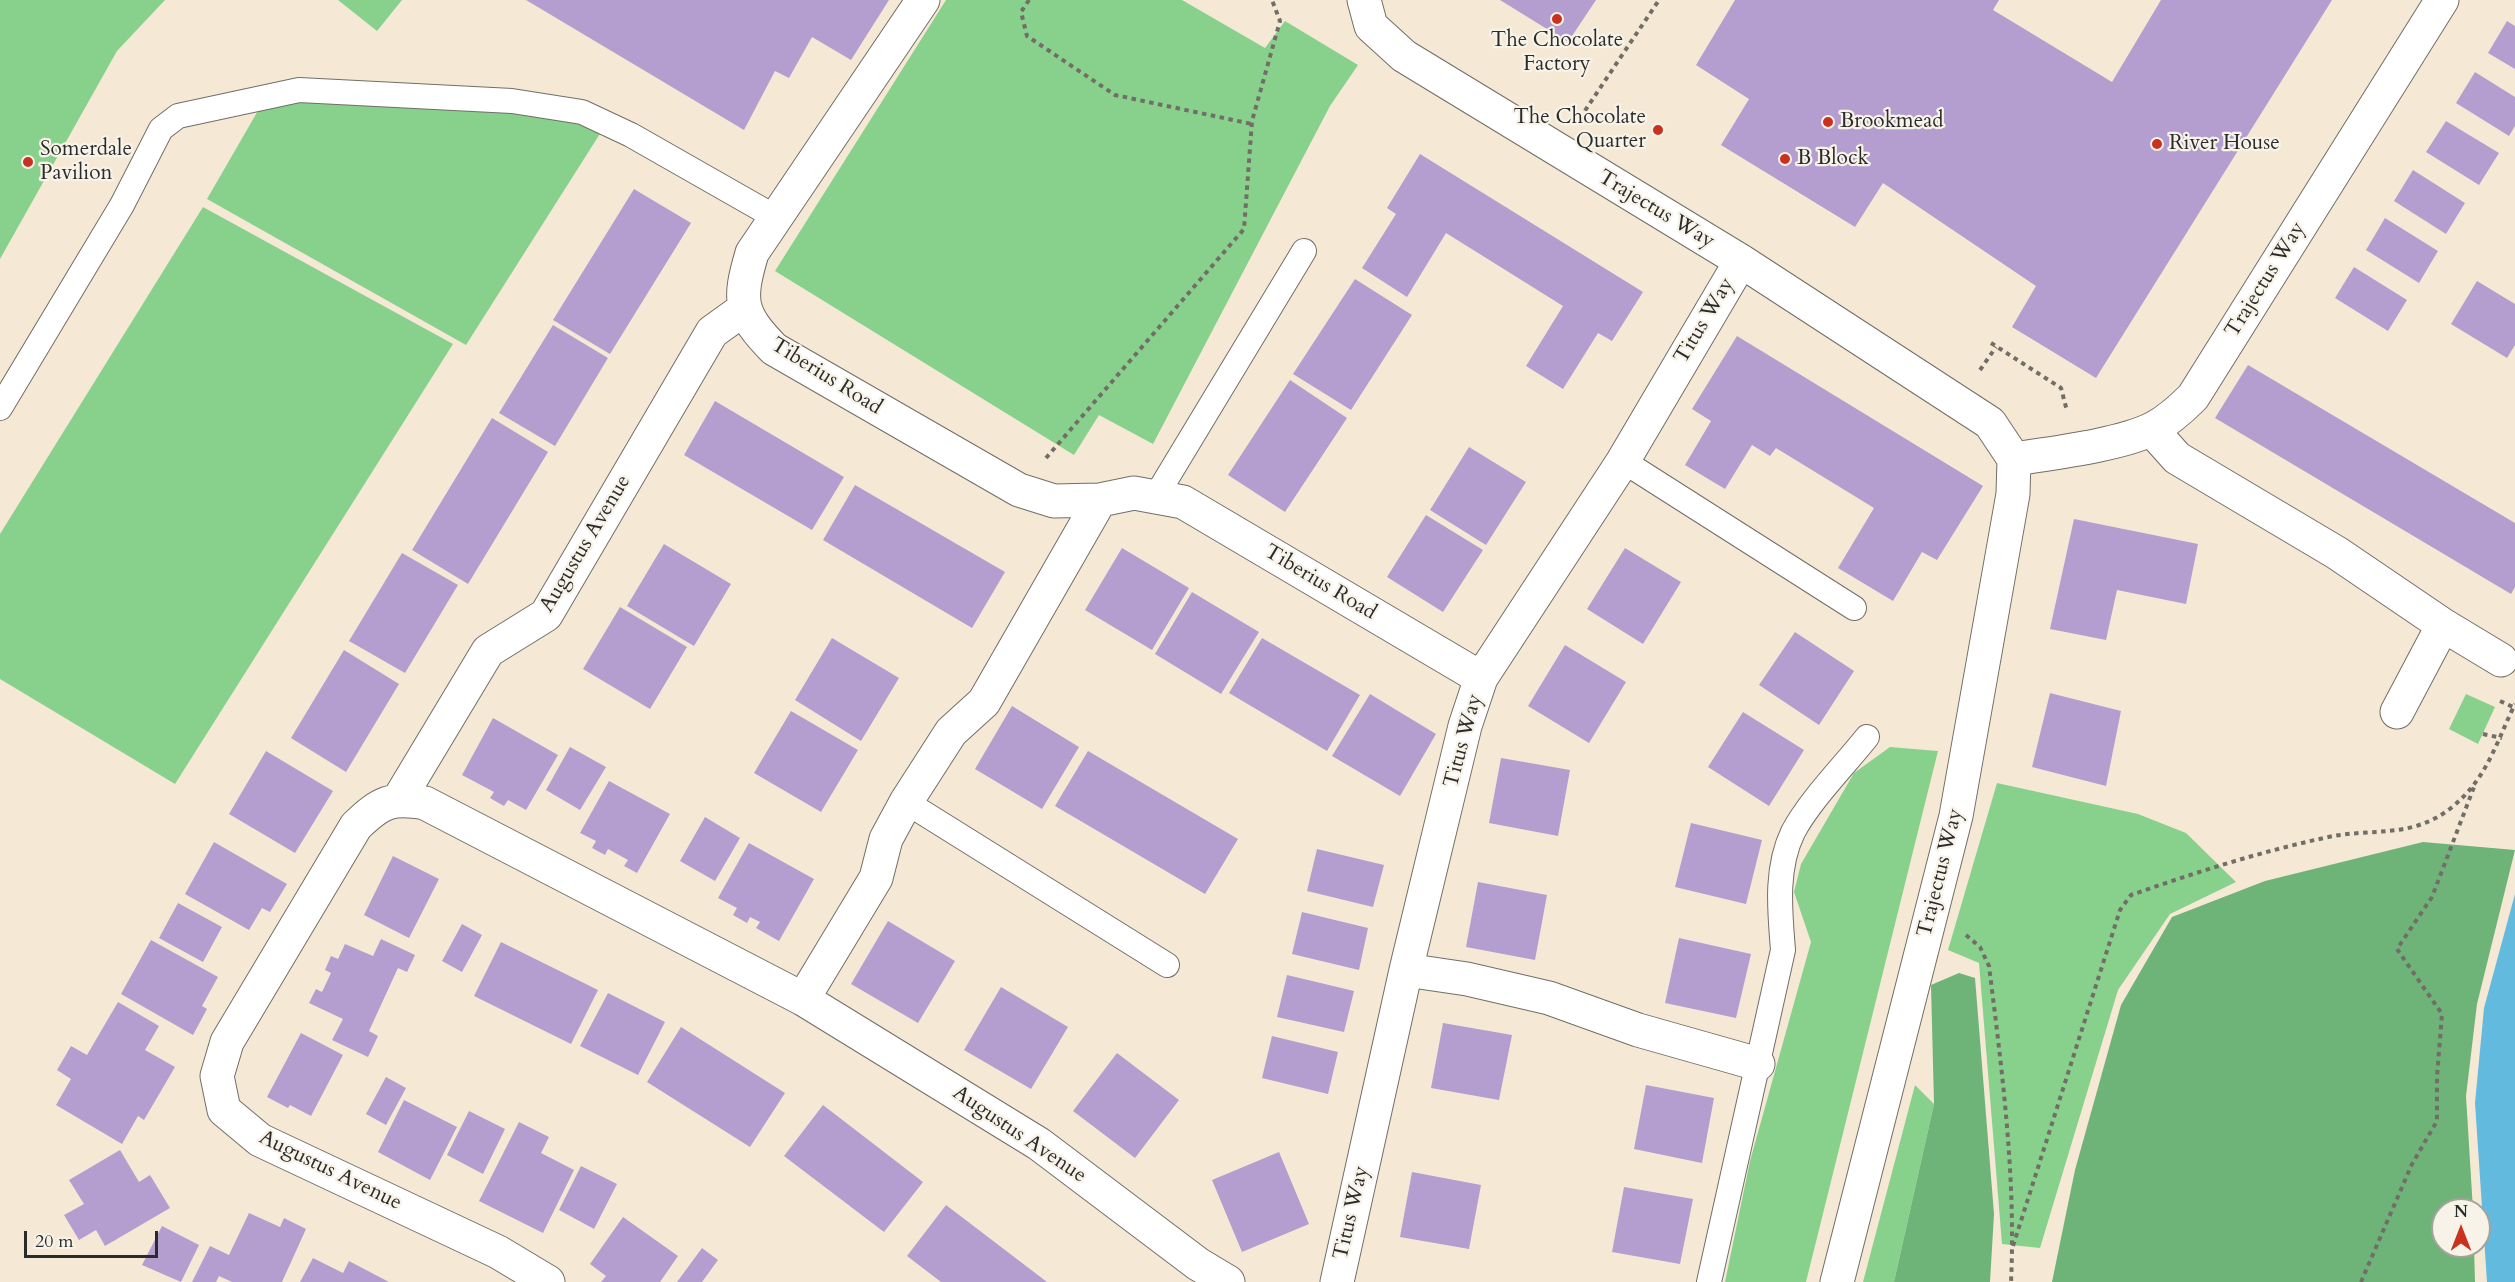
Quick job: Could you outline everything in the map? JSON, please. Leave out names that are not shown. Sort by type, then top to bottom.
[{"type":"street","points":[[744,309],[744,279],[752,253],[923,0]]},
{"type":"street","name":"Trajectus Way","points":[[1364,0],[1371,26],[1404,56],[1741,261],[1990,423],[2014,459],[2013,494],[1956,814],[1837,1282]]},
{"type":"street","name":"Trajectus Way","points":[[2014,459],[2080,448],[2151,429],[2172,417],[2193,397],[2442,0]]},
{"type":"street","name":"Titus Way","points":[[1337,1282],[1406,970],[1465,726],[1481,678],[1623,461],[1741,261]]},
{"type":"street","name":"Tiberius Road","points":[[744,309],[751,325],[774,349],[1018,490],[1054,501],[1100,500],[1134,493],[1183,502],[1481,678]]},
{"type":"street","name":"Augustus Avenue","points":[[399,799],[488,651],[546,615],[712,332],[744,309]]},
{"type":"street","points":[[2151,429],[2177,458],[2337,553],[2443,625],[2501,660]]},
{"type":"street","points":[[802,999],[876,878],[886,839],[906,802],[951,732],[984,702],[1100,500]]},
{"type":"street","points":[[2397,712],[2443,625]]},
{"type":"street","name":"Augustus Avenue","points":[[548,1282],[498,1252],[260,1140],[224,1110],[217,1076],[227,1042],[356,826],[375,808],[399,799],[425,803],[802,999],[1039,1144],[1198,1264],[1228,1282]]},
{"type":"street","points":[[1406,970],[1467,979],[1549,998],[1638,1030],[1758,1064]]},
{"type":"lane","points":[[0,408],[122,205],[161,129],[178,116],[216,110],[299,90],[512,101],[582,112],[631,135],[775,217]]},
{"type":"lane","points":[[1156,496],[1304,251]]},
{"type":"lane","points":[[1623,461],[1854,608]]},
{"type":"lane","points":[[1709,1282],[1784,950],[1779,898],[1785,857],[1793,832],[1866,737]]},
{"type":"lane","points":[[906,802],[1167,965]]},
{"type":"path","points":[[1029,0],[1021,12],[1027,36],[1115,94],[1252,124]]},
{"type":"path","points":[[1018,490],[1244,229],[1252,124],[1280,21],[1272,0]]},
{"type":"path","points":[[1557,150],[1659,0]]},
{"type":"path","points":[[1991,343],[2061,388],[2069,423],[2080,448]]},
{"type":"path","points":[[2361,1282],[2412,1164],[2437,1121],[2437,1076],[2442,1014],[2397,949],[2432,897],[2475,784],[2502,738],[2515,704]]},
{"type":"path","points":[[2483,734],[2502,738]]},
{"type":"path","points":[[2013,1246],[2120,910],[2132,895],[2186,876],[2328,837],[2393,832],[2426,824],[2451,808],[2475,784]]},
{"type":"path","points":[[1958,932],[1965,934],[1980,947],[1989,966],[2009,1158],[2013,1246],[2011,1282]]},
{"type":"green space","name":"Somerdale Pavilion","points":[[0,0],[165,0],[117,51],[0,259]]},
{"type":"green space","points":[[338,0],[402,0],[377,31]]},
{"type":"green space","points":[[946,0],[1182,0],[1265,48],[1285,21],[1358,65],[1330,106],[1153,444],[1099,415],[1074,455],[775,271]]},
{"type":"green space","points":[[274,83],[406,91],[529,110],[603,129],[466,345],[207,199]]},
{"type":"green space","points":[[203,207],[453,344],[175,784],[0,679],[0,534]]},
{"type":"green space","points":[[2466,694],[2495,707],[2478,744],[2449,729]]},
{"type":"green space","points":[[1890,747],[1938,751],[1806,1282],[1725,1282],[1750,1161],[1811,942],[1794,892],[1801,864],[1854,773]]},
{"type":"green space","points":[[1997,783],[2138,814],[2186,833],[2236,882],[2170,914],[2118,990],[2040,1248],[2002,1244],[1979,963],[1948,950]]},
{"type":"green space","points":[[2423,842],[2515,850],[2477,1004],[2466,1096],[2472,1198],[2431,1198],[2431,1258],[2474,1258],[2475,1282],[2052,1282],[2075,1170],[2121,1005],[2172,917],[2265,881]]},
{"type":"green space","points":[[1959,973],[1975,978],[1994,1214],[1990,1282],[1894,1282],[1934,1104],[1931,985]]},
{"type":"green space","points":[[1915,1085],[1934,1104],[1894,1282],[1863,1282]]},
{"type":"water","points":[[2515,894],[2515,1282],[2487,1282],[2485,1258],[2491,1258],[2491,1198],[2481,1198],[2475,1103],[2484,1008]]},
{"type":"building","points":[[526,0],[889,0],[851,60],[812,37],[789,78],[775,71],[744,130]]},
{"type":"building","name":"The Chocolate Factory","points":[[1500,0],[1596,0],[1568,42]]},
{"type":"building","points":[[1735,0],[1999,0],[1993,10],[2112,82],[2161,0],[2332,0],[2096,378],[2012,327],[2036,286],[1883,183],[1855,227],[1721,145],[1749,99],[1696,65]]},
{"type":"building","points":[[2507,21],[2515,26],[2515,69],[2488,53]]},
{"type":"building","points":[[2475,72],[2515,97],[2515,126],[2509,136],[2456,103]]},
{"type":"building","points":[[2446,121],[2499,153],[2479,185],[2426,152]]},
{"type":"building","points":[[1420,154],[1643,292],[1612,341],[1598,333],[1563,389],[1526,366],[1563,306],[1446,233],[1407,297],[1362,268],[1396,214],[1387,208]]},
{"type":"building","points":[[2413,170],[2465,203],[2446,234],[2394,201]]},
{"type":"building","points":[[634,189],[691,223],[610,354],[553,320]]},
{"type":"building","points":[[2385,218],[2438,251],[2419,283],[2366,250]]},
{"type":"building","points":[[2354,267],[2407,300],[2388,331],[2335,298]]},
{"type":"building","points":[[1355,279],[1412,315],[1351,410],[1293,374]]},
{"type":"building","points":[[2477,281],[2515,304],[2515,345],[2507,358],[2451,324]]},
{"type":"building","points":[[553,325],[608,358],[555,446],[499,413]]},
{"type":"building","points":[[1737,336],[1983,486],[1937,560],[1922,552],[1893,601],[1838,568],[1874,508],[1776,448],[1770,456],[1752,445],[1725,489],[1685,465],[1711,421],[1692,409]]},
{"type":"building","points":[[2248,365],[2515,523],[2515,587],[2511,594],[2215,418]]},
{"type":"building","points":[[1290,380],[1347,418],[1285,512],[1228,475]]},
{"type":"building","points":[[715,401],[844,477],[812,530],[684,455]]},
{"type":"building","points":[[492,418],[548,452],[468,584],[412,550]]},
{"type":"building","points":[[1469,447],[1526,482],[1486,545],[1430,510]]},
{"type":"building","points":[[855,485],[1005,572],[972,628],[823,540]]},
{"type":"building","points":[[1426,515],[1483,550],[1443,612],[1387,577]]},
{"type":"building","points":[[2074,519],[2198,544],[2186,604],[2117,590],[2106,640],[2050,629]]},
{"type":"building","points":[[664,544],[731,584],[694,646],[627,606]]},
{"type":"building","points":[[1122,548],[1189,588],[1152,650],[1085,610]]},
{"type":"building","points":[[1625,548],[1681,582],[1643,644],[1587,609]]},
{"type":"building","points":[[402,553],[458,585],[405,673],[349,641]]},
{"type":"building","points":[[1192,592],[1259,632],[1221,694],[1155,654]]},
{"type":"building","points":[[620,607],[687,647],[650,709],[583,669]]},
{"type":"building","points":[[1795,632],[1854,671],[1819,725],[1759,685]]},
{"type":"building","points":[[832,638],[899,678],[861,741],[795,700]]},
{"type":"building","points":[[1262,638],[1360,695],[1327,751],[1229,693]]},
{"type":"building","points":[[1565,645],[1626,682],[1589,743],[1528,706]]},
{"type":"building","points":[[344,650],[399,684],[346,772],[291,738]]},
{"type":"building","points":[[2050,693],[2121,711],[2106,786],[2032,767]]},
{"type":"building","points":[[1370,694],[1436,734],[1400,796],[1332,756]]},
{"type":"building","points":[[1012,706],[1079,747],[1042,809],[975,769]]},
{"type":"building","points":[[791,711],[858,750],[821,812],[754,773]]},
{"type":"building","points":[[1743,712],[1804,750],[1769,806],[1708,767]]},
{"type":"building","points":[[493,718],[558,755],[526,810],[508,800],[504,806],[490,798],[494,792],[462,775]]},
{"type":"building","points":[[570,747],[606,767],[580,810],[546,790]]},
{"type":"building","points":[[266,751],[333,791],[295,853],[229,814]]},
{"type":"building","points":[[1088,751],[1238,839],[1205,894],[1055,806]]},
{"type":"building","points":[[1501,758],[1570,770],[1558,836],[1489,823]]},
{"type":"building","points":[[609,781],[670,814],[637,873],[624,866],[628,860],[608,849],[605,855],[592,848],[596,841],[580,833]]},
{"type":"building","points":[[705,817],[740,838],[715,881],[680,861]]},
{"type":"building","points":[[1691,823],[1762,840],[1746,904],[1675,887]]},
{"type":"building","points":[[214,842],[287,884],[270,912],[262,908],[249,930],[185,894]]},
{"type":"building","points":[[749,843],[814,879],[779,941],[756,928],[760,922],[750,917],[747,923],[733,915],[737,908],[718,898]]},
{"type":"building","points":[[1317,849],[1384,865],[1373,907],[1307,891]]},
{"type":"building","points":[[393,856],[439,879],[409,938],[364,915]]},
{"type":"building","points":[[1478,882],[1547,895],[1535,960],[1466,947]]},
{"type":"building","points":[[178,903],[222,927],[203,962],[159,938]]},
{"type":"building","points":[[1302,912],[1368,928],[1359,970],[1292,954]]},
{"type":"building","points":[[888,921],[955,961],[918,1023],[851,984]]},
{"type":"building","points":[[462,924],[482,935],[462,972],[442,961]]},
{"type":"building","points":[[1679,938],[1751,954],[1736,1018],[1665,1003]]},
{"type":"building","points":[[381,939],[415,955],[407,972],[398,968],[369,1031],[378,1036],[368,1057],[332,1040],[343,1019],[309,1003],[316,989],[322,992],[331,973],[325,970],[331,956],[338,959],[345,944],[373,956]]},
{"type":"building","points":[[151,940],[218,977],[202,1006],[207,1009],[193,1035],[121,994]]},
{"type":"building","points":[[501,942],[598,990],[571,1044],[474,996]]},
{"type":"building","points":[[1287,975],[1354,991],[1344,1032],[1277,1017]]},
{"type":"building","points":[[1001,987],[1068,1027],[1031,1089],[964,1050]]},
{"type":"building","points":[[608,993],[665,1022],[638,1075],[580,1046]]},
{"type":"building","points":[[118,1002],[159,1026],[145,1050],[175,1067],[144,1120],[138,1116],[122,1144],[56,1105],[71,1079],[57,1070],[71,1046],[87,1055]]},
{"type":"building","points":[[1443,1023],[1512,1035],[1499,1100],[1431,1088]]},
{"type":"building","points":[[681,1027],[785,1093],[750,1147],[647,1082]]},
{"type":"building","points":[[301,1033],[343,1055],[311,1116],[267,1097]]},
{"type":"building","points":[[1272,1036],[1338,1052],[1328,1094],[1262,1078]]},
{"type":"building","points":[[1117,1053],[1179,1100],[1135,1158],[1073,1111]]},
{"type":"building","points":[[386,1077],[406,1088],[386,1125],[366,1114]]},
{"type":"building","points":[[1646,1085],[1714,1098],[1702,1163],[1634,1149]]},
{"type":"building","points":[[404,1100],[457,1127],[430,1180],[378,1152]]},
{"type":"building","points":[[823,1105],[923,1182],[884,1232],[784,1156]]},
{"type":"building","points":[[469,1111],[505,1129],[483,1174],[447,1155]]},
{"type":"building","points":[[519,1122],[549,1137],[541,1153],[574,1170],[543,1233],[479,1201]]},
{"type":"building","points":[[120,1150],[139,1182],[150,1175],[170,1208],[105,1246],[96,1230],[79,1240],[64,1215],[84,1204],[69,1180]]},
{"type":"building","points":[[1279,1152],[1309,1224],[1242,1252],[1212,1180]]},
{"type":"building","points":[[581,1166],[617,1184],[594,1229],[559,1210]]},
{"type":"building","points":[[1412,1172],[1481,1185],[1469,1249],[1400,1237]]},
{"type":"building","points":[[1624,1187],[1693,1199],[1680,1264],[1612,1252]]},
{"type":"building","points":[[946,1205],[1047,1282],[941,1282],[907,1256]]},
{"type":"building","points":[[249,1213],[280,1227],[284,1218],[306,1229],[282,1282],[232,1282],[219,1276],[216,1282],[192,1282],[210,1246],[229,1255]]},
{"type":"building","points":[[623,1217],[678,1256],[660,1282],[601,1282],[606,1276],[590,1264]]},
{"type":"building","points":[[162,1226],[199,1245],[181,1282],[142,1265]]},
{"type":"building","points":[[702,1248],[718,1260],[702,1282],[677,1282]]},
{"type":"building","points":[[313,1258],[343,1273],[349,1261],[389,1282],[300,1282]]},
{"type":"place","name":"The Chocolate Factory","points":[[1557,19]]},
{"type":"place","name":"Brookmead","points":[[1828,122]]},
{"type":"place","name":"The Chocolate Quarter","points":[[1658,130]]},
{"type":"place","name":"River House","points":[[2157,144]]},
{"type":"place","name":"B Block","points":[[1785,159]]},
{"type":"place","name":"Somerdale Pavilion","points":[[28,162]]}]
